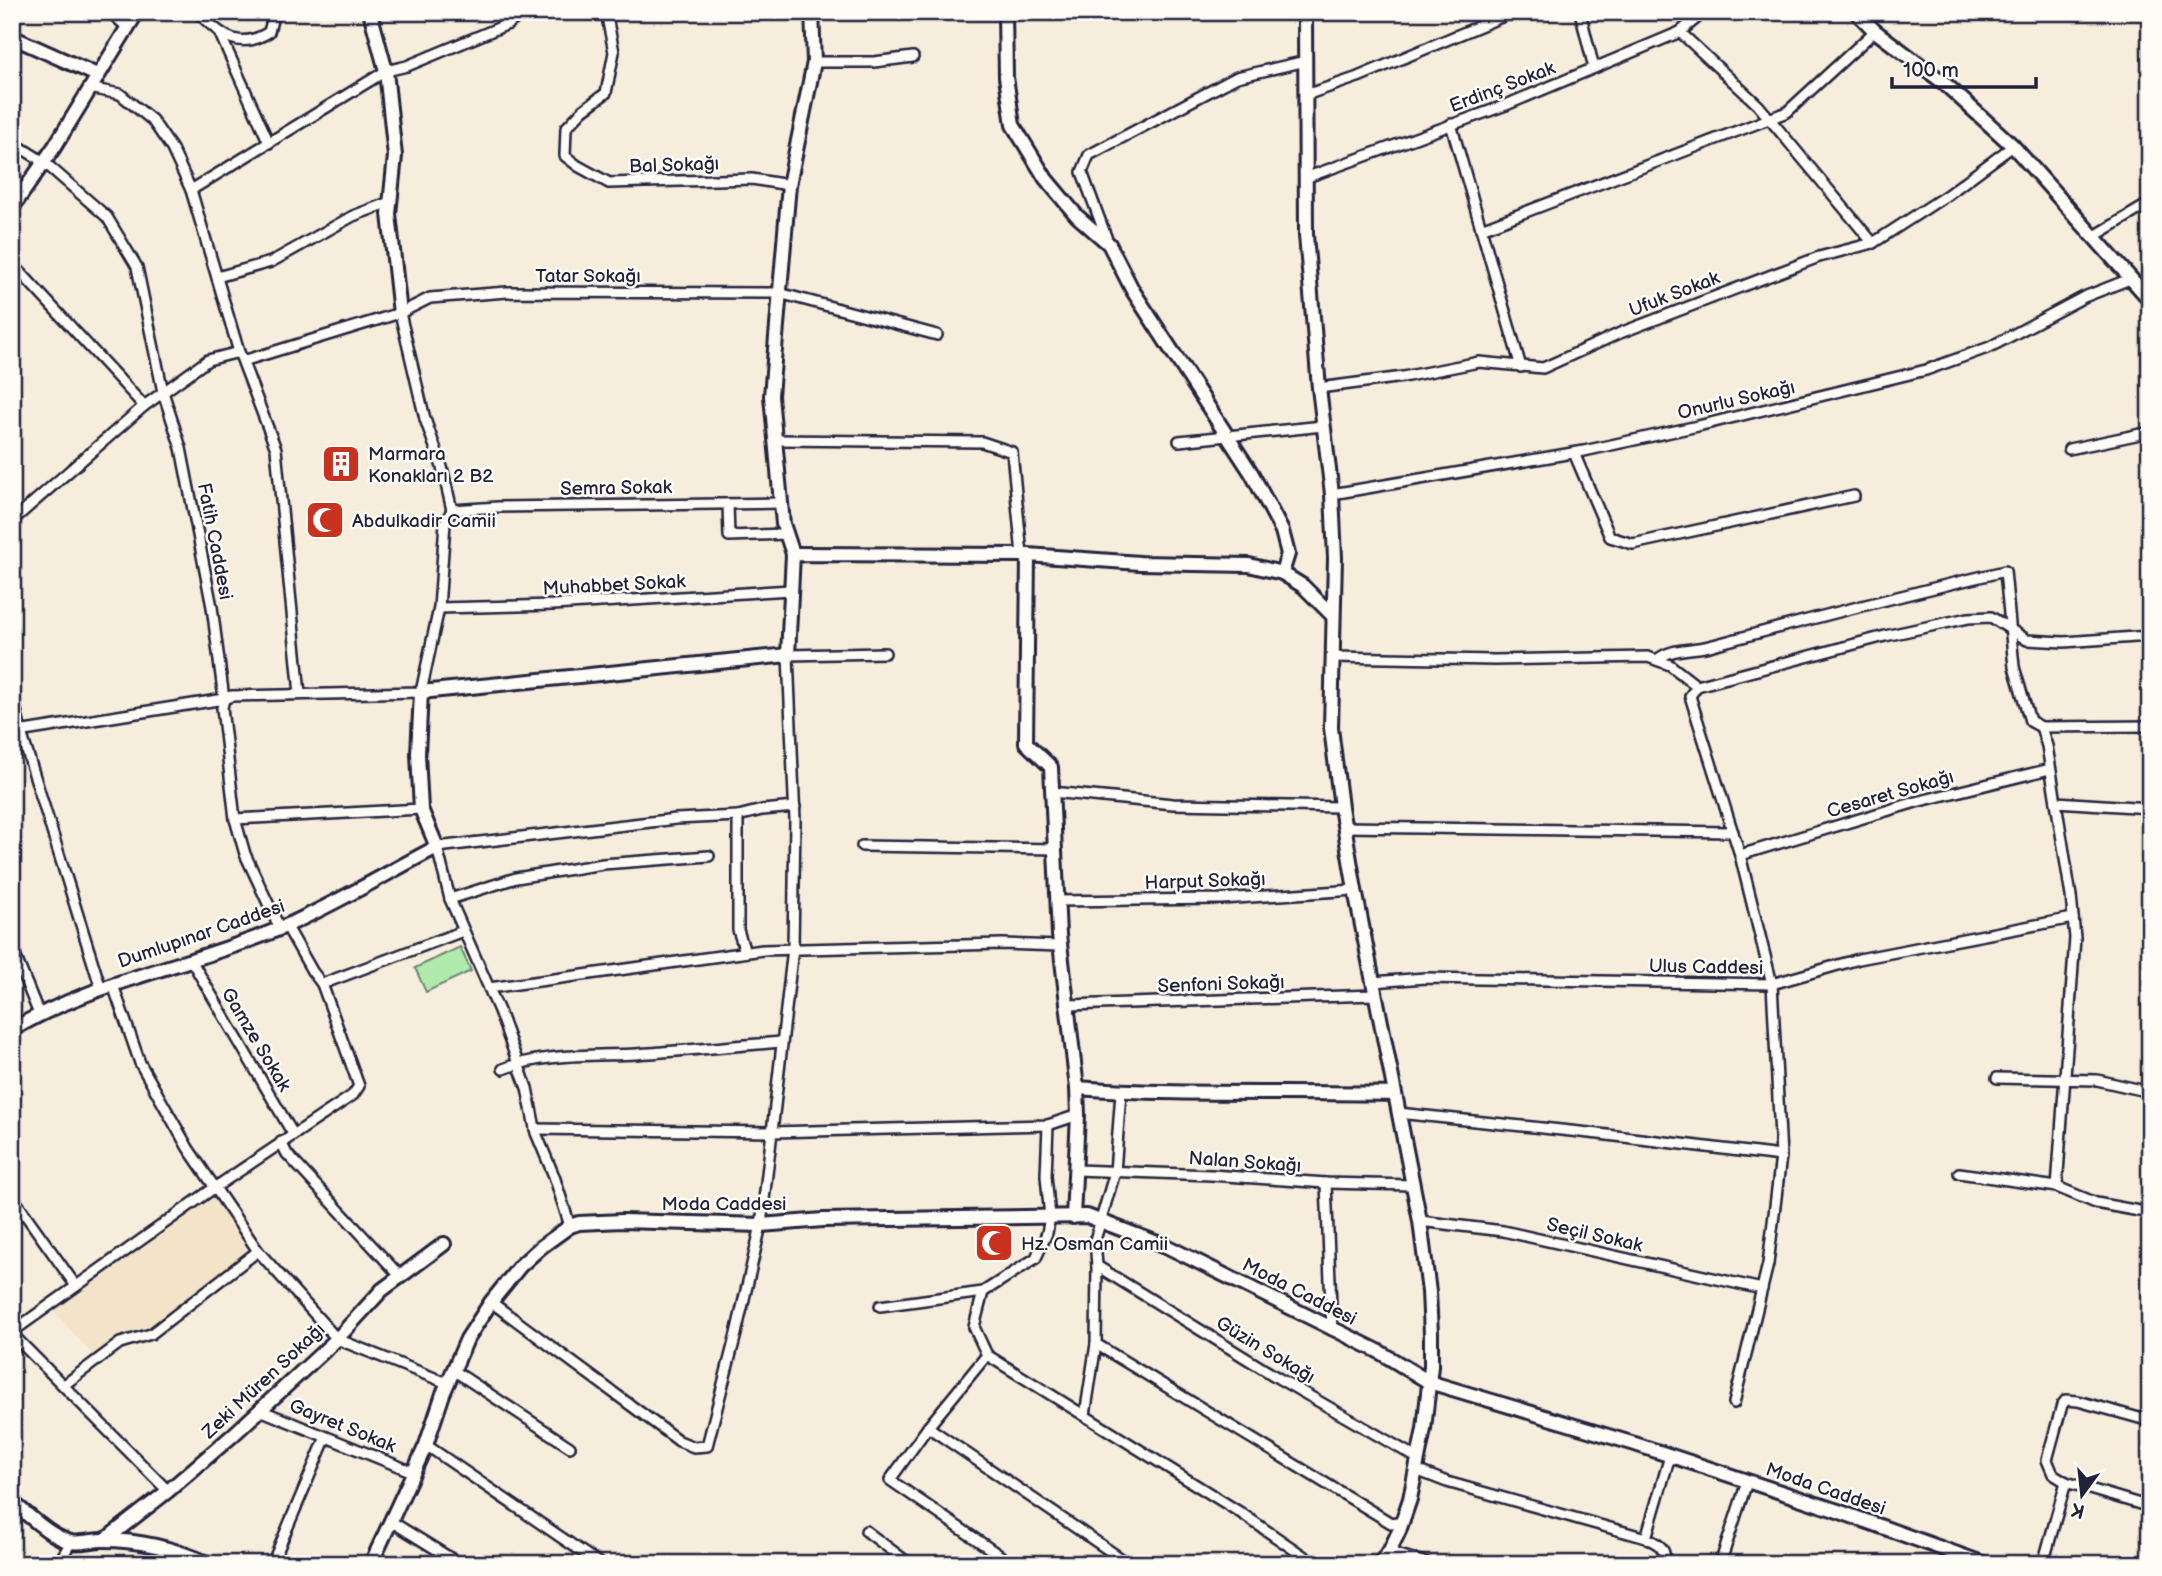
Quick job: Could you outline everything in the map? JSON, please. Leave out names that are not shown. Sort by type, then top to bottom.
[{"type":"street","points":[[110,12],[127,27]]},
{"type":"street","points":[[12,208],[138,12]]},
{"type":"street","points":[[197,12],[220,34],[233,40],[257,40],[269,32],[274,12]]},
{"type":"street","points":[[370,12],[386,71],[395,156],[390,202],[393,263],[400,313],[425,419],[442,467],[452,510],[445,523],[439,608],[421,692],[418,754],[422,809],[437,848],[450,900],[489,988],[527,1088],[535,1129],[570,1226],[520,1266],[491,1302],[467,1339],[447,1383],[426,1445],[372,1564]]},
{"type":"street","points":[[497,12],[508,24]]},
{"type":"street","points":[[191,190],[386,71],[407,66],[508,24],[525,12]]},
{"type":"street","name":"Bal Sokağı","points":[[606,12],[614,52],[606,93],[583,110],[566,128],[565,156],[609,183],[752,179],[789,185]]},
{"type":"street","points":[[491,1302],[679,1441],[694,1447],[706,1446],[761,1225],[793,948],[794,807],[788,655],[793,554],[786,534],[781,503],[771,396],[789,185],[814,62],[812,12]]},
{"type":"street","points":[[1004,12],[1006,77],[1013,125],[1046,179],[1077,216],[1109,244]]},
{"type":"street","points":[[1305,12],[1306,235],[1319,388],[1332,494],[1335,558],[1331,728],[1340,807],[1420,1221],[1429,1292],[1429,1382],[1418,1464],[1404,1521],[1389,1558],[1379,1564]]},
{"type":"street","points":[[1306,95],[1358,77],[1513,12]]},
{"type":"street","points":[[1580,12],[1594,68]]},
{"type":"street","name":"Erdinç Sokak","points":[[1306,178],[1506,104],[1681,32],[1704,12]]},
{"type":"street","points":[[1856,12],[1875,31],[1944,82],[2013,146],[2150,300]]},
{"type":"street","points":[[1481,229],[1787,112],[1875,31]]},
{"type":"street","points":[[1681,32],[1769,118],[1873,243]]},
{"type":"street","points":[[220,34],[269,143]]},
{"type":"street","points":[[12,37],[97,75]]},
{"type":"street","points":[[814,62],[874,62],[914,57]]},
{"type":"street","points":[[1282,573],[1288,554],[1282,531],[1252,474],[1133,291],[1109,244],[1082,172],[1089,155],[1237,77],[1306,61]]},
{"type":"street","points":[[89,88],[120,94],[152,120],[173,149],[191,190],[241,356],[276,449],[300,694]]},
{"type":"street","points":[[1451,124],[1521,367]]},
{"type":"street","name":"Fatih Caddesi","points":[[12,142],[44,162],[107,217],[137,267],[163,393],[181,448],[212,607],[235,819],[245,854],[283,927],[323,984],[359,1086],[353,1095],[293,1134]]},
{"type":"street","name":"Ufuk Sokak","points":[[1319,388],[1403,377],[1479,362],[1542,368],[1620,333],[1819,257],[1873,243],[1947,195],[2013,146]]},
{"type":"street","points":[[217,277],[271,262],[353,216],[390,202]]},
{"type":"street","points":[[2093,237],[2150,203]]},
{"type":"street","points":[[12,263],[144,406]]},
{"type":"street","name":"Onurlu Sokağı","points":[[1332,494],[1574,453],[1927,370],[1990,347],[2084,297],[2130,279]]},
{"type":"street","name":"Tatar Sokağı","points":[[12,521],[144,406],[208,360],[241,356],[400,313],[430,298],[507,292],[779,293],[937,335]]},
{"type":"street","points":[[1180,441],[1323,426]]},
{"type":"street","points":[[2069,449],[2150,432]]},
{"type":"street","points":[[774,440],[982,442],[1012,452],[1025,555],[1026,743],[1051,768],[1056,901],[1077,1088],[1079,1115],[1073,1217]]},
{"type":"street","points":[[1574,453],[1610,537],[1633,544],[1854,496]]},
{"type":"street","name":"Semra Sokak","points":[[452,510],[510,506],[781,503]]},
{"type":"street","points":[[728,504],[729,536],[786,534]]},
{"type":"street","points":[[793,554],[1025,555],[1140,563],[1249,565],[1282,573],[1303,586],[1333,617]]},
{"type":"street","points":[[1657,660],[1664,653],[1701,649],[1870,602],[2005,571],[2014,667],[2030,721],[2041,727],[2150,726]]},
{"type":"street","name":"Muhabbet Sokak","points":[[439,608],[553,605],[791,590]]},
{"type":"street","points":[[1734,1403],[1768,1265],[1781,1156],[1772,984],[1740,855],[1690,696],[1697,686],[1885,636],[1968,618],[1991,618],[2027,640],[2064,642],[2150,636]]},
{"type":"street","points":[[17,733],[231,696],[421,692],[788,655],[885,653]]},
{"type":"street","points":[[1332,657],[1494,660],[1648,657],[1670,665],[1697,686]]},
{"type":"street","points":[[12,692],[17,733],[107,987],[139,1063],[188,1148],[258,1251],[337,1339],[447,1383]]},
{"type":"street","points":[[2041,727],[2056,802],[2075,938],[2057,1187]]},
{"type":"street","name":"Cesaret Sokağı","points":[[1740,855],[1916,802],[2050,769]]},
{"type":"street","points":[[1052,792],[1173,804],[1340,807]]},
{"type":"street","points":[[2056,802],[2150,808]]},
{"type":"street","points":[[437,848],[676,819],[738,816],[762,810],[794,807]]},
{"type":"street","points":[[235,819],[422,809]]},
{"type":"street","points":[[738,816],[738,930],[745,952]]},
{"type":"street","points":[[1344,827],[1732,832]]},
{"type":"street","points":[[862,846],[1056,849]]},
{"type":"street","name":"Dumlupınar Caddesi","points":[[12,1030],[39,1014],[107,987],[283,927],[437,848]]},
{"type":"street","points":[[450,900],[516,878],[603,864],[709,856]]},
{"type":"street","name":"Harput Sokağı","points":[[1056,901],[1222,898],[1355,890]]},
{"type":"street","name":"Ulus Caddesi","points":[[1373,982],[1425,978],[1772,984],[1858,959],[2073,918]]},
{"type":"street","points":[[323,984],[463,931]]},
{"type":"street","points":[[489,988],[745,952],[793,948],[1002,944],[1060,946]]},
{"type":"street","points":[[12,948],[39,1014]]},
{"type":"street","name":"Gamze Sokak","points":[[191,960],[293,1134]]},
{"type":"street","name":"Senfoni Sokağı","points":[[1069,1005],[1376,996]]},
{"type":"street","points":[[503,1069],[517,1063],[781,1042]]},
{"type":"street","points":[[1997,1078],[2097,1080],[2150,1092]]},
{"type":"street","points":[[1077,1088],[1121,1092],[1294,1091],[1394,1094]]},
{"type":"street","points":[[1084,1415],[1096,1344],[1095,1240],[1115,1172],[1121,1092]]},
{"type":"street","points":[[1398,1113],[1781,1156]]},
{"type":"street","points":[[535,1129],[772,1132],[1048,1125],[1079,1115]]},
{"type":"street","points":[[880,1306],[983,1292],[1036,1258],[1047,1233],[1049,1217],[1046,1176],[1048,1125]]},
{"type":"street","points":[[168,1491],[12,1333],[293,1134]]},
{"type":"street","points":[[281,1142],[287,1154],[400,1276]]},
{"type":"street","name":"Nalan Sokağı","points":[[1076,1170],[1211,1175],[1326,1184],[1412,1185]]},
{"type":"street","points":[[1959,1173],[2057,1187],[2096,1203],[2150,1213]]},
{"type":"street","points":[[1326,1184],[1332,1330]]},
{"type":"street","points":[[12,1196],[76,1286]]},
{"type":"street","name":"Moda Caddesi","points":[[570,1226],[579,1223],[621,1221],[761,1225],[823,1220],[1087,1216],[1101,1219],[1168,1247],[1378,1351],[1429,1382],[1835,1510],[1985,1564]]},
{"type":"street","name":"Seçil Sokak","points":[[1420,1221],[1503,1231],[1762,1289]]},
{"type":"street","name":"Zeki Müren Sokağı","points":[[105,1540],[168,1491],[260,1410],[337,1339],[382,1290],[444,1244]]},
{"type":"street","points":[[64,1385],[120,1343],[151,1334],[258,1251]]},
{"type":"street","name":"Güzin Sokağı","points":[[1097,1266],[1447,1482],[1646,1538]]},
{"type":"street","points":[[983,1292],[974,1327],[987,1355],[1241,1513],[1315,1564]]},
{"type":"street","points":[[1096,1344],[1391,1523],[1404,1521]]},
{"type":"street","points":[[987,1355],[928,1427],[890,1480],[1012,1564]]},
{"type":"street","points":[[453,1370],[570,1447]]},
{"type":"street","points":[[2150,1421],[2066,1400],[2062,1405],[2047,1460],[2053,1474],[2066,1482],[2150,1507]]},
{"type":"street","name":"Gayret Sokak","points":[[260,1410],[413,1472]]},
{"type":"street","points":[[928,1427],[1129,1564]]},
{"type":"street","points":[[272,1564],[326,1437]]},
{"type":"street","points":[[426,1445],[600,1564]]},
{"type":"street","points":[[1664,1564],[1665,1555],[1661,1546],[1646,1538],[1670,1456]]},
{"type":"street","points":[[1720,1564],[1747,1482]]},
{"type":"street","points":[[2043,1564],[2066,1482]]},
{"type":"street","points":[[12,1502],[47,1529],[71,1542],[105,1540],[148,1545],[180,1551],[209,1564]]},
{"type":"street","points":[[392,1521],[460,1564]]},
{"type":"street","points":[[866,1531],[910,1564]]},
{"type":"street","points":[[58,1564],[71,1542]]},
{"type":"street","points":[[1389,1558],[1430,1564]]},
{"type":"shaded area","points":[[215,1194],[254,1246],[160,1323],[129,1333],[94,1356],[54,1311]]},
{"type":"green space","points":[[460,947],[471,971],[426,992],[415,968]]},
{"type":"place","name":"Marmara Konakları 2 B2","points":[[341,464]]},
{"type":"place","name":"Abdulkadir Camii","points":[[325,520]]},
{"type":"place","name":"Hz. Osman Camii","points":[[994,1243]]}]
